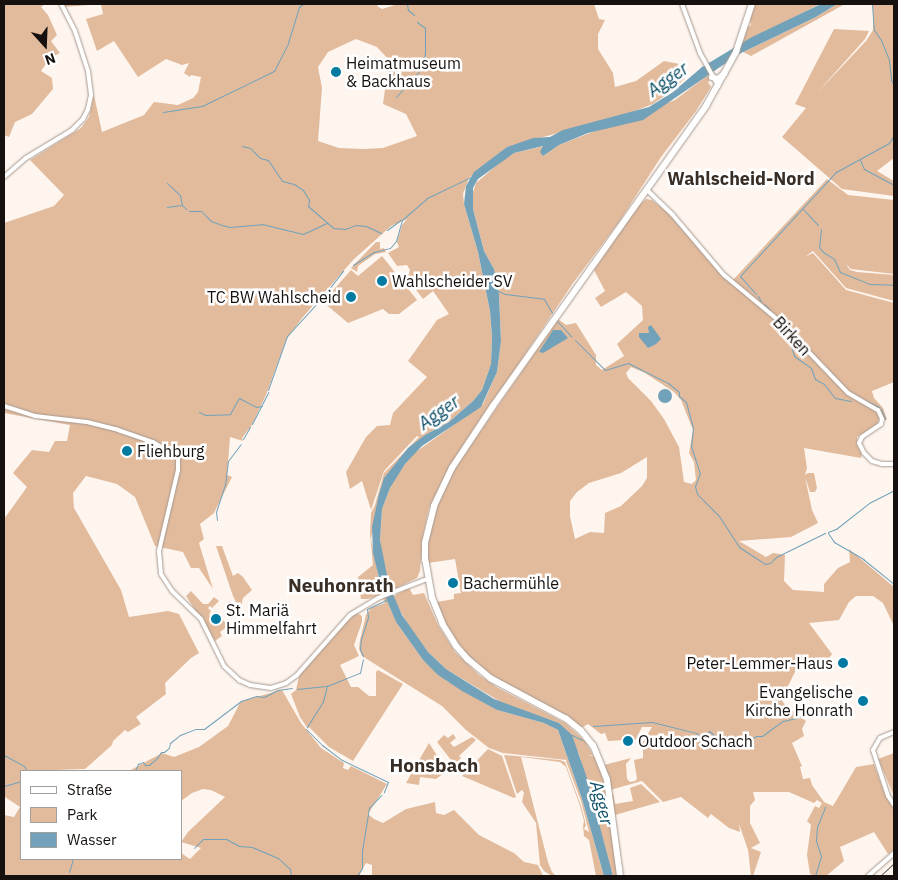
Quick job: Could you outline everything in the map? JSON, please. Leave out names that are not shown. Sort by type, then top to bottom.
[{"type":"main road","points":[[620,876],[607,780],[593,746],[574,725],[499,685],[468,660],[443,625],[427,579],[424,553],[427,529],[434,506],[452,468],[492,406],[647,190],[718,86],[743,34],[752,4]]},
{"type":"main road","points":[[712,76],[718,78],[727,70]]},
{"type":"street","points":[[4,177],[21,161],[72,130],[83,119],[88,109],[91,95],[88,71],[75,31],[61,4]]},
{"type":"street","points":[[682,4],[702,58],[718,86]]},
{"type":"street","name":"Birken","points":[[647,190],[672,214],[724,276],[778,320],[848,394],[878,410],[882,419],[881,424],[864,435],[859,443],[864,453],[872,461],[882,464],[894,464]]},
{"type":"street","points":[[4,406],[35,416],[87,422],[118,430],[153,442],[178,457],[178,470],[159,551],[160,570],[170,588],[200,619],[224,666],[244,683],[258,688],[271,688],[289,681],[341,623],[361,607],[378,598],[427,579]]},
{"type":"street","points":[[894,732],[877,741],[873,752],[888,796],[894,805]]},
{"type":"street","points":[[868,876],[894,853]]},
{"type":"green space","points":[[4,4],[45,4],[41,7],[48,15],[57,35],[51,41],[60,53],[50,58],[41,71],[52,78],[53,89],[32,114],[15,122],[9,137],[4,135]]},
{"type":"green space","points":[[62,4],[101,4],[64,7]]},
{"type":"green space","points":[[101,4],[379,4],[377,6],[382,9],[398,4],[594,4],[599,19],[605,20],[598,34],[598,49],[613,73],[615,87],[636,81],[664,61],[680,64],[685,78],[673,90],[653,104],[627,114],[507,147],[469,178],[463,194],[464,204],[478,252],[490,311],[492,337],[491,364],[482,390],[473,401],[449,422],[425,435],[397,462],[382,484],[371,539],[382,594],[368,599],[361,599],[358,577],[373,565],[370,533],[371,513],[384,473],[419,437],[417,436],[384,471],[371,510],[362,481],[350,489],[346,472],[366,437],[377,426],[390,425],[393,413],[427,377],[408,361],[437,320],[449,314],[433,291],[423,299],[407,278],[410,270],[407,265],[397,266],[388,253],[399,247],[397,242],[402,225],[407,219],[391,226],[353,260],[303,317],[286,340],[266,395],[252,425],[242,438],[243,441],[230,437],[227,475],[232,477],[214,513],[200,524],[204,539],[199,543],[213,589],[199,568],[191,568],[183,552],[155,546],[135,497],[117,484],[86,476],[73,493],[74,508],[121,590],[129,617],[168,611],[179,614],[199,653],[191,658],[165,683],[166,694],[136,717],[141,724],[128,732],[125,730],[113,741],[112,745],[85,769],[20,770],[20,807],[5,797],[4,799],[4,519],[27,487],[13,473],[32,450],[49,452],[55,441],[67,441],[70,425],[4,413],[4,223],[54,206],[64,195],[30,160],[81,128],[89,117],[94,95],[102,132],[144,115],[154,102],[178,105],[193,98],[198,92],[201,77],[191,75],[190,77],[184,73],[189,63],[182,65],[166,59],[138,77],[114,41],[97,51],[86,19],[103,14]],"holes":[[[356,39],[377,47],[389,60],[383,104],[406,114],[417,136],[383,148],[364,149],[339,148],[318,141],[322,88],[318,67],[328,52]]]},
{"type":"green space","points":[[754,4],[820,4],[742,44],[748,27],[751,25],[750,19]]},
{"type":"green space","points":[[837,4],[845,4],[751,56],[743,52],[816,17]]},
{"type":"green space","points":[[873,4],[894,4],[894,158],[877,171],[894,181],[894,196],[842,189],[782,137],[806,108],[795,104],[834,29],[869,31],[865,39],[817,93],[866,41],[873,30]]},
{"type":"green space","points":[[708,75],[710,80],[708,82],[711,87],[696,111],[661,157],[619,222],[573,283],[448,469],[429,508],[423,536],[420,571],[417,578],[391,591],[382,561],[380,540],[382,509],[390,488],[397,474],[413,454],[483,404],[497,372],[501,341],[499,294],[494,269],[484,251],[473,209],[472,195],[476,183],[510,154],[544,146],[543,156],[559,145],[675,100]]},
{"type":"green space","points":[[827,179],[848,195],[894,200],[894,274],[851,269],[846,264],[850,270],[857,272],[894,275],[894,301],[846,288],[813,251],[805,257],[813,253],[846,290],[894,303],[894,382],[872,391],[874,398],[883,408],[887,419],[885,420],[880,415],[877,425],[857,437],[858,447],[862,454],[861,458],[804,448],[807,468],[805,475],[814,473],[817,488],[815,492],[810,492],[805,477],[812,510],[818,523],[791,537],[739,541],[766,557],[773,553],[785,555],[784,581],[793,590],[824,592],[824,584],[838,568],[850,562],[849,549],[894,587],[894,626],[883,603],[873,596],[856,596],[849,602],[839,620],[809,623],[832,654],[821,669],[800,662],[787,688],[789,689],[780,698],[786,706],[806,721],[802,729],[804,736],[792,743],[802,766],[800,767],[803,779],[810,778],[812,785],[824,802],[833,806],[856,767],[874,764],[886,797],[894,808],[894,850],[888,854],[874,832],[840,847],[844,861],[826,876],[810,874],[807,855],[811,825],[807,821],[815,806],[819,808],[822,803],[817,800],[814,803],[789,792],[753,792],[755,800],[750,806],[750,823],[760,843],[751,848],[761,852],[753,876],[751,876],[748,850],[739,824],[740,832],[729,828],[711,814],[708,818],[681,797],[663,802],[642,781],[610,790],[604,765],[631,758],[626,764],[627,779],[630,782],[635,781],[637,779],[634,760],[643,758],[643,742],[652,727],[642,727],[632,743],[626,743],[625,740],[608,741],[605,733],[601,734],[588,724],[581,728],[499,683],[475,664],[456,643],[442,618],[437,602],[454,599],[454,594],[461,593],[455,559],[428,563],[429,528],[440,495],[458,464],[558,319],[566,325],[576,323],[596,355],[596,365],[602,370],[624,356],[617,344],[643,320],[642,306],[626,292],[601,307],[595,298],[605,291],[594,270],[638,206],[646,199],[652,200],[668,213],[725,279],[778,318],[732,281]],"holes":[[[631,367],[645,373],[674,392],[681,400],[693,430],[689,453],[694,462],[696,480],[692,484],[684,482],[679,447],[664,419],[651,401],[628,378],[626,373]],[[647,457],[647,478],[642,486],[621,506],[605,513],[604,533],[590,532],[575,539],[570,516],[570,501],[577,492],[589,483],[621,473]]]},
{"type":"green space","points":[[376,242],[380,242],[380,249],[384,248],[386,252],[375,254],[358,266],[357,272],[351,268]]},
{"type":"green space","points":[[382,256],[417,300],[399,314],[389,314],[383,309],[348,323],[323,302],[351,270],[358,276]]},
{"type":"green space","points":[[216,546],[222,546],[233,576],[238,573],[252,590],[243,598],[241,607],[238,606],[233,596]]},
{"type":"green space","points":[[409,588],[413,595],[424,593],[438,625],[455,652],[479,675],[498,688],[565,723],[585,741],[593,755],[588,756],[595,756],[603,779],[611,832],[605,779],[618,876],[613,876],[579,754],[559,723],[504,704],[446,669],[428,652],[410,628],[393,598],[392,594],[394,596]]},
{"type":"green space","points":[[191,591],[203,604],[208,604],[214,597],[219,601],[212,608],[210,606],[208,608],[211,611],[209,615],[218,625],[223,620],[228,626],[220,632],[222,636],[215,641],[186,596]]},
{"type":"green space","points":[[386,597],[396,622],[423,660],[447,681],[497,710],[544,723],[558,730],[582,799],[604,876],[596,876],[589,840],[584,836],[583,826],[584,821],[580,806],[566,767],[560,762],[521,757],[548,862],[556,876],[552,876],[544,871],[540,865],[536,823],[522,802],[524,793],[522,790],[517,794],[504,755],[565,762],[581,806],[586,825],[584,829],[589,832],[567,760],[503,753],[489,748],[466,730],[442,706],[362,656],[359,649],[366,615],[371,608],[385,603],[383,599]]},
{"type":"green space","points":[[357,613],[362,616],[362,622],[354,645],[359,656],[340,665],[351,687],[358,687],[369,696],[376,696],[376,672],[378,670],[403,684],[353,761],[329,747],[309,727],[308,729],[300,717],[291,694],[296,690],[299,676],[344,624]]},
{"type":"green space","points":[[282,690],[301,723],[321,748],[344,763],[343,768],[348,770],[351,766],[387,784],[368,814],[374,819],[383,823],[406,809],[435,802],[436,813],[444,815],[454,810],[479,835],[514,853],[524,862],[538,865],[543,876],[372,876],[372,865],[366,863],[359,876],[4,876],[4,815],[14,817],[20,807],[20,860],[182,860],[182,854],[190,859],[201,848],[182,842],[182,841],[188,832],[225,797],[211,790],[203,789],[192,793],[182,800],[182,770],[131,770],[162,753],[174,757],[199,747],[228,726],[241,701]]},
{"type":"green space","points":[[453,734],[456,738],[450,743],[454,747],[472,737],[476,740],[459,756],[461,758],[449,770],[446,765],[451,760],[437,742],[444,735],[448,738]]},
{"type":"green space","points":[[429,743],[447,771],[436,779],[420,777],[419,785],[406,783],[411,774],[400,768],[404,762],[415,767]]},
{"type":"green space","points":[[488,749],[502,756],[516,797],[514,798],[462,776]]},
{"type":"green space","points":[[894,753],[894,796],[878,759]]},
{"type":"green space","points":[[641,784],[660,802],[615,815],[610,793],[613,793],[615,804],[633,801],[630,788]]},
{"type":"water","points":[[821,4],[837,4],[816,17],[739,54],[643,120],[588,133],[559,145],[543,156],[540,152],[543,146],[514,153],[478,179],[473,188],[473,209],[484,251],[494,269],[499,294],[501,341],[497,372],[481,407],[422,446],[405,464],[390,488],[382,509],[380,540],[389,585],[402,615],[428,652],[446,669],[494,699],[559,723],[572,735],[587,778],[613,876],[604,876],[582,799],[558,730],[544,723],[497,710],[462,691],[438,675],[423,660],[396,622],[381,586],[373,553],[372,527],[379,494],[384,478],[408,448],[425,435],[449,422],[473,401],[482,390],[491,364],[492,337],[490,311],[478,252],[464,204],[466,186],[474,172],[507,147],[533,138],[550,137],[563,130],[649,107],[673,92],[702,67],[752,37]]},
{"type":"water","points":[[651,325],[661,339],[648,348],[639,337],[639,333],[649,333],[648,327]]},
{"type":"water","points":[[553,330],[561,330],[568,338],[543,353],[539,352]]},
{"type":"water","points":[[662,389],[668,389],[672,396],[668,403],[662,403],[658,399],[658,393]]},
{"type":"waterway","points":[[163,112],[202,106],[274,71],[288,43],[299,7],[303,4]]},
{"type":"waterway","points":[[407,4],[408,10],[414,15]]},
{"type":"waterway","points":[[872,4],[874,30],[881,40],[889,60],[891,80],[894,85]]},
{"type":"waterway","points":[[396,97],[420,70],[425,54],[425,28],[417,22]]},
{"type":"waterway","points":[[756,294],[740,276],[836,172],[889,143],[894,135]]},
{"type":"waterway","points":[[242,146],[250,148],[260,158],[268,160],[282,181],[294,184],[303,190],[309,200],[308,206],[333,228],[345,229],[356,225],[366,226],[381,233]]},
{"type":"waterway","points":[[860,160],[864,169],[894,185]]},
{"type":"waterway","points":[[353,265],[374,252],[390,248],[396,241],[402,220],[427,198],[471,177]]},
{"type":"waterway","points":[[167,183],[180,195],[182,205],[186,209]]},
{"type":"waterway","points":[[167,207],[181,205]]},
{"type":"waterway","points":[[803,209],[818,225]]},
{"type":"waterway","points":[[189,211],[201,211],[211,221],[230,227],[262,224],[303,234],[327,223]]},
{"type":"waterway","points":[[387,230],[401,220]]},
{"type":"waterway","points":[[821,229],[819,247],[834,259],[840,272],[869,284],[894,285]]},
{"type":"waterway","points":[[268,390],[287,336],[321,299],[343,271]]},
{"type":"waterway","points":[[498,291],[505,294],[544,299],[552,313]]},
{"type":"waterway","points":[[758,296],[761,301]]},
{"type":"waterway","points":[[764,304],[770,310]]},
{"type":"waterway","points":[[773,318],[788,337],[794,356],[811,368],[815,379],[824,384],[835,398],[851,401]]},
{"type":"waterway","points":[[557,321],[571,336]]},
{"type":"waterway","points":[[575,340],[605,370],[628,363],[668,383],[679,392],[679,396],[686,402],[693,428],[691,446],[700,473],[695,486],[697,494],[719,516],[739,547],[765,564],[825,533]]},
{"type":"waterway","points":[[252,424],[268,392]]},
{"type":"waterway","points":[[199,412],[205,415],[230,414],[239,398],[256,407],[262,406]]},
{"type":"waterway","points":[[862,399],[879,407]]},
{"type":"waterway","points":[[881,409],[885,419]]},
{"type":"waterway","points":[[243,439],[250,427]]},
{"type":"waterway","points":[[217,520],[216,512],[225,485],[228,461],[241,444]]},
{"type":"waterway","points":[[828,532],[836,529],[869,503],[894,490]]},
{"type":"waterway","points":[[828,533],[834,542],[863,559],[894,584]]},
{"type":"waterway","name":"Honsbach","points":[[363,656],[360,649],[368,617],[367,609],[388,599]]},
{"type":"waterway","name":"Honsbach","points":[[307,727],[323,701],[327,686],[360,673],[363,659]]},
{"type":"waterway","points":[[297,689],[326,686]]},
{"type":"waterway","points":[[135,770],[138,764],[143,762],[145,765],[149,765],[161,752],[169,748],[170,743],[180,735],[196,729],[204,729],[241,701],[256,696],[264,697],[278,690],[292,688]]},
{"type":"waterway","points":[[593,726],[652,722],[696,733],[703,738],[709,731],[729,747],[740,745],[756,736],[762,736],[783,721],[801,717]]},
{"type":"waterway","name":"Honsbach","points":[[306,729],[322,745],[342,760],[388,782],[384,792]]},
{"type":"waterway","points":[[572,735],[582,740]]},
{"type":"waterway","points":[[4,755],[24,766],[26,770]]},
{"type":"waterway","points":[[4,786],[20,781]]},
{"type":"waterway","name":"Honsbach","points":[[357,876],[362,868],[362,851],[369,808],[381,795]]},
{"type":"waterway","points":[[815,876],[821,856],[816,841],[817,827],[825,807]]},
{"type":"waterway","name":"Honsbach","points":[[194,848],[203,839],[226,839],[239,846],[252,847],[278,858],[290,869],[291,876]]},
{"type":"waterway","points":[[69,872],[73,860]]},
{"type":"railway","points":[[880,876],[894,863]]},
{"type":"place","name":"Heimatmuseum & Backhaus","points":[[336,72]]},
{"type":"place","name":"Wahlscheider SV","points":[[382,281]]},
{"type":"place","name":"TC BW Wahlscheid","points":[[351,297]]},
{"type":"place","name":"Fliehburg","points":[[127,451]]},
{"type":"place","name":"Bachermühle","points":[[453,583]]},
{"type":"place","name":"St. Mariä Himmelfahrt","points":[[216,619]]},
{"type":"place","name":"Peter-Lemmer-Haus","points":[[843,663]]},
{"type":"place","name":"Evangelische Kirche Honrath","points":[[863,701]]},
{"type":"place","name":"Outdoor Schach","points":[[628,741]]},
{"type":"district","name":"Wahlscheid-Nord","points":[[741,179]]},
{"type":"district","name":"Neuhonrath","points":[[341,586]]},
{"type":"district","name":"Honsbach","points":[[434,766]]},
{"type":"water label","name":"Agger","points":[[668,80]]},
{"type":"water label","name":"Agger","points":[[439,413]]},
{"type":"water label","name":"Agger","points":[[601,803]]}]
